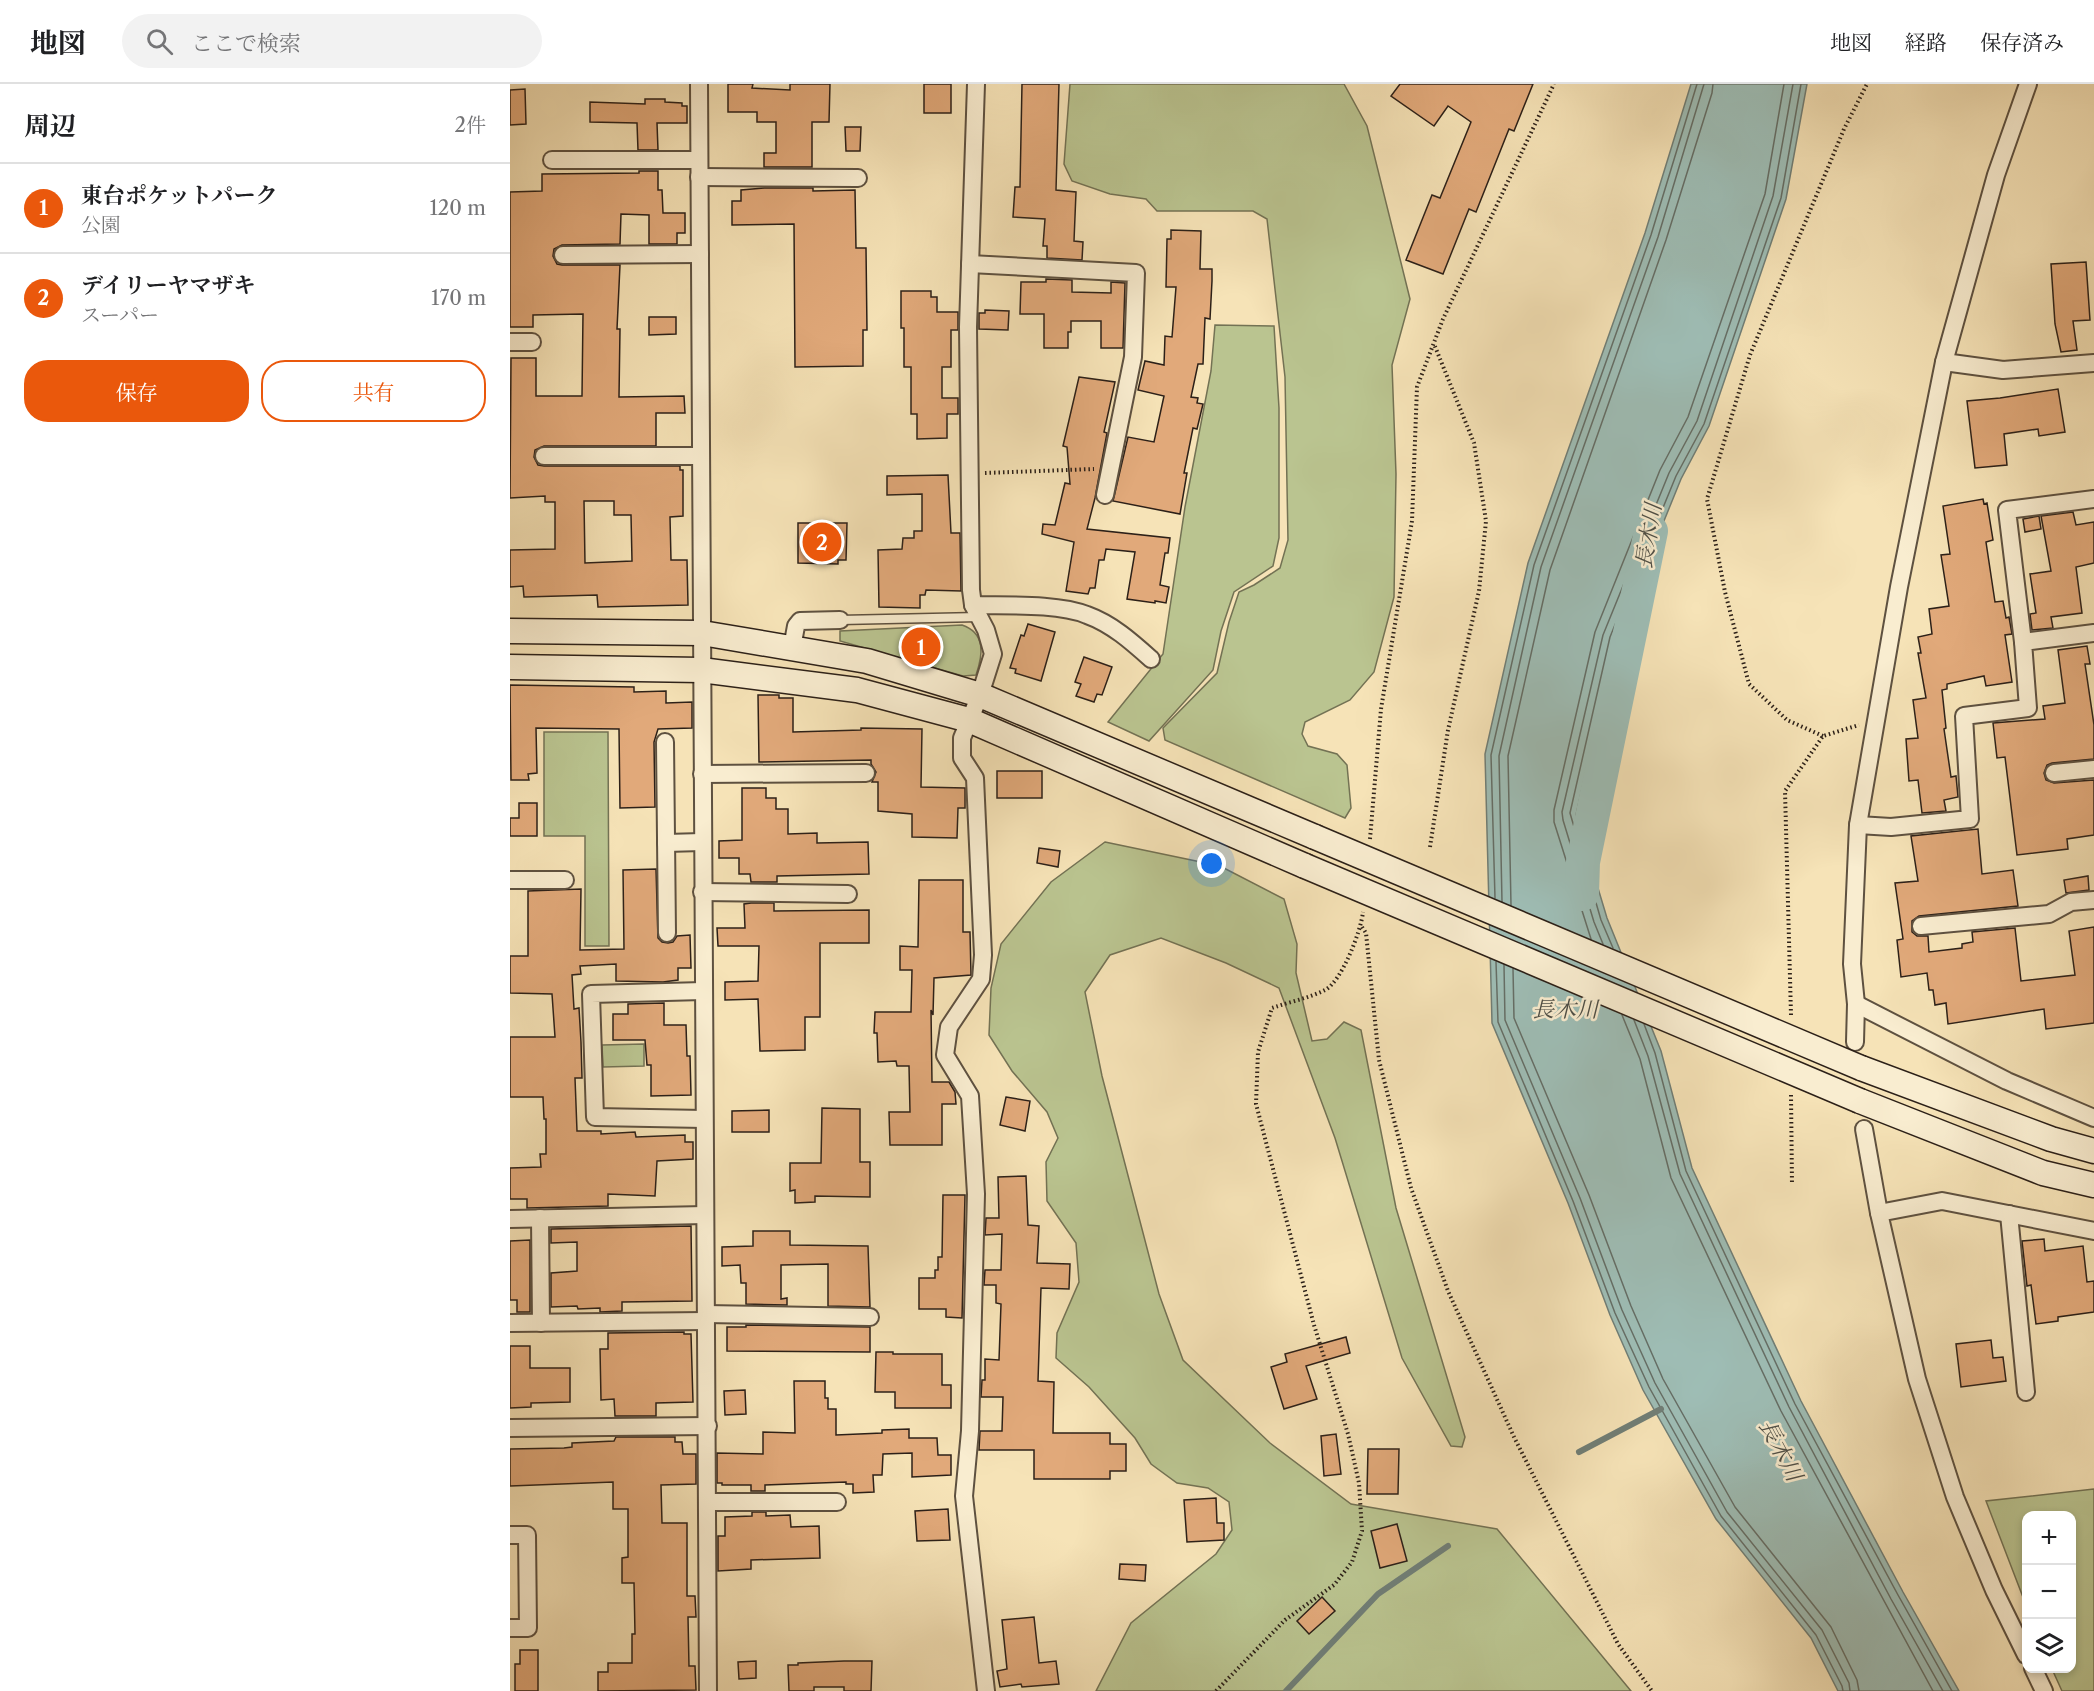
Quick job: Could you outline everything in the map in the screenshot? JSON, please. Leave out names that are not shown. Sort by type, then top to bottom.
[{"type":"street","points":[[699,84],[708,1691]]},
{"type":"street","points":[[976,84],[968,327],[970,473],[976,611],[986,630],[993,654],[980,695],[962,738],[962,758],[975,778],[981,980],[949,1028],[945,1055],[970,1096],[976,1194],[970,1431],[964,1496],[986,1691]]},
{"type":"street","points":[[1856,1042],[1856,1004],[1852,964],[1858,825],[1899,587],[1944,362],[1996,175],[2028,84]]},
{"type":"street","points":[[552,160],[699,160]]},
{"type":"street","points":[[699,177],[858,178]]},
{"type":"street","points":[[563,255],[700,254]]},
{"type":"street","points":[[970,264],[1137,273],[1133,357],[1105,495]]},
{"type":"street","points":[[510,342],[532,342]]},
{"type":"street","points":[[1944,362],[2003,370],[2094,363]]},
{"type":"street","points":[[544,456],[701,456]]},
{"type":"street","points":[[1858,825],[1891,826],[1970,819],[1964,716],[2028,708],[2024,642],[2007,510],[2094,499]]},
{"type":"street","points":[[976,611],[1045,607],[1086,615],[1125,636],[1151,659]]},
{"type":"street","points":[[792,648],[796,626],[800,621],[840,620]]},
{"type":"street","points":[[510,631],[702,633],[867,661],[980,695],[1861,1068],[2051,1139],[2094,1151]]},
{"type":"street","points":[[2024,642],[2094,633]]},
{"type":"street","points":[[510,667],[701,670],[857,690],[969,720],[1305,866],[1860,1101],[2043,1173],[2094,1185]]},
{"type":"street","points":[[665,742],[667,933]]},
{"type":"street","points":[[2054,773],[2094,769]]},
{"type":"street","points":[[702,774],[866,773]]},
{"type":"street","points":[[666,843],[702,843]]},
{"type":"street","points":[[510,880],[565,879]]},
{"type":"street","points":[[702,892],[848,894]]},
{"type":"street","points":[[1921,926],[2049,914],[2071,902],[2094,900]]},
{"type":"street","points":[[703,991],[591,994],[595,1117],[704,1119]]},
{"type":"street","points":[[1856,1004],[2007,1082],[2094,1118]]},
{"type":"street","points":[[1864,1129],[1879,1213],[1917,1379],[1955,1497],[1994,1590],[2022,1647]]},
{"type":"street","points":[[1879,1213],[1942,1201],[2094,1231]]},
{"type":"street","points":[[2009,1214],[2026,1392]]},
{"type":"street","points":[[510,1219],[705,1215]]},
{"type":"street","points":[[540,1218],[541,1323]]},
{"type":"street","points":[[510,1323],[706,1317],[870,1317]]},
{"type":"street","points":[[510,1428],[708,1425]]},
{"type":"street","points":[[708,1502],[837,1502]]},
{"type":"street","points":[[510,1535],[527,1535],[528,1628],[510,1628]]},
{"type":"street","points":[[2035,1673],[2044,1691]]},
{"type":"lane","points":[[840,620],[976,611]]},
{"type":"path","points":[[1369,849],[1381,709],[1412,521],[1417,387],[1443,319],[1554,84]]},
{"type":"path","points":[[1823,736],[1787,720],[1749,684],[1725,592],[1707,499],[1750,355],[1844,129],[1867,84]]},
{"type":"path","points":[[1430,848],[1448,730],[1479,591],[1486,521],[1474,443],[1434,343]]},
{"type":"path","points":[[970,473],[1110,468]]},
{"type":"path","points":[[1791,1019],[1785,791],[1823,736],[1876,720]]},
{"type":"path","points":[[1216,1691],[1286,1620],[1334,1585],[1352,1562],[1362,1531],[1359,1483],[1348,1434],[1314,1325],[1256,1104],[1258,1052],[1272,1008],[1327,990],[1342,970],[1361,926],[1363,904]]},
{"type":"path","points":[[1361,926],[1366,933],[1379,1060],[1411,1188],[1448,1291],[1514,1437],[1618,1644],[1652,1691]]},
{"type":"path","points":[[1791,1090],[1792,1185]]},
{"type":"green space","points":[[1070,84],[1344,84],[1367,126],[1410,299],[1392,365],[1396,474],[1394,597],[1374,672],[1350,700],[1305,722],[1302,734],[1308,746],[1337,754],[1347,765],[1351,808],[1345,818],[1165,740],[1163,728],[1217,673],[1239,592],[1280,568],[1288,540],[1285,377],[1267,219],[1253,211],[1157,211],[1146,199],[1110,194],[1072,181],[1064,164]]},
{"type":"green space","points":[[1215,325],[1274,326],[1279,408],[1279,538],[1273,566],[1234,592],[1221,631],[1213,670],[1149,741],[1108,722],[1163,654],[1185,507],[1211,371]]},
{"type":"green space","points":[[962,625],[975,633],[981,646],[976,675],[963,676],[840,641],[840,631]]},
{"type":"green space","points":[[544,732],[608,732],[609,946],[585,946],[585,836],[544,836]]},
{"type":"green space","points":[[1105,842],[1220,866],[1284,899],[1297,944],[1296,973],[1312,1041],[1327,1039],[1344,1022],[1361,1030],[1396,1208],[1465,1437],[1462,1447],[1451,1446],[1402,1358],[1335,1138],[1279,988],[1226,963],[1161,938],[1110,955],[1085,992],[1102,1076],[1159,1294],[1183,1360],[1270,1443],[1351,1504],[1497,1529],[1631,1691],[1096,1691],[1131,1623],[1216,1554],[1232,1530],[1229,1502],[1208,1488],[1177,1483],[1151,1464],[1135,1438],[1089,1387],[1056,1358],[1057,1333],[1079,1282],[1076,1243],[1047,1201],[1046,1162],[1058,1138],[1047,1112],[1012,1071],[989,1035],[991,988],[1001,944],[1051,882]]},
{"type":"green space","points":[[644,1044],[644,1066],[603,1067],[602,1045]]},
{"type":"green space","points":[[2094,1489],[2094,1691],[2062,1691],[2054,1673],[2076,1673],[2076,1511],[2022,1511],[2022,1595],[1986,1501]]},
{"type":"water","name":"長木川","points":[[1691,84],[1807,84],[1786,199],[1709,426],[1681,479],[1616,639],[1576,815],[1607,918],[1661,1051],[1692,1168],[1801,1401],[1903,1592],[1959,1691],[1838,1691],[1811,1638],[1716,1519],[1643,1390],[1610,1315],[1568,1203],[1492,1023],[1485,754],[1528,563],[1645,233]]},
{"type":"building","points":[[728,84],[753,84],[752,88],[790,90],[790,84],[830,84],[829,122],[812,122],[812,167],[764,167],[764,153],[776,153],[776,122],[757,122],[757,112],[728,112]]},
{"type":"building","points":[[924,84],[951,84],[951,113],[924,113]]},
{"type":"building","points":[[1022,84],[1059,84],[1056,190],[1076,192],[1074,241],[1083,242],[1082,260],[1047,258],[1047,246],[1043,246],[1045,219],[1013,217],[1015,187],[1020,187]]},
{"type":"building","points":[[1400,84],[1533,84],[1514,131],[1509,129],[1476,212],[1469,209],[1443,274],[1406,260],[1432,195],[1440,198],[1471,122],[1448,106],[1434,126],[1391,96]]},
{"type":"building","points":[[525,89],[526,124],[510,125],[510,90]]},
{"type":"building","points":[[645,99],[665,99],[665,102],[682,103],[682,106],[687,106],[687,123],[657,123],[658,150],[638,150],[637,123],[590,122],[590,102],[645,104]]},
{"type":"building","points":[[845,127],[861,127],[860,151],[846,151]]},
{"type":"building","points":[[639,171],[658,171],[658,190],[662,190],[663,213],[685,213],[685,233],[677,233],[677,244],[649,244],[649,215],[621,214],[620,244],[562,245],[554,249],[553,256],[557,264],[562,265],[620,265],[617,329],[620,329],[619,397],[684,396],[685,413],[656,413],[656,446],[544,446],[535,450],[534,457],[538,465],[544,466],[680,466],[680,470],[683,470],[683,516],[670,517],[671,560],[687,560],[688,605],[598,607],[597,595],[524,597],[523,586],[510,587],[510,550],[555,549],[555,502],[545,502],[545,496],[510,498],[511,358],[536,358],[536,396],[582,396],[583,314],[533,315],[533,327],[510,327],[510,192],[542,191],[542,174],[639,173]],"holes":[[[584,501],[614,501],[614,515],[631,515],[632,561],[585,563]]]},
{"type":"building","points":[[813,188],[813,191],[855,190],[856,248],[866,248],[867,330],[863,330],[863,366],[795,367],[794,224],[732,225],[732,201],[741,201],[741,190]]},
{"type":"building","points":[[1171,230],[1201,231],[1200,269],[1212,269],[1210,319],[1205,318],[1203,364],[1198,364],[1191,397],[1198,398],[1197,403],[1203,404],[1197,429],[1193,428],[1184,473],[1187,473],[1180,514],[1113,501],[1128,437],[1154,442],[1164,396],[1138,390],[1145,361],[1164,365],[1165,336],[1172,337],[1176,287],[1166,287],[1167,239],[1171,239]]},
{"type":"building","points":[[2086,262],[2090,320],[2073,321],[2077,350],[2061,352],[2055,324],[2051,264]]},
{"type":"building","points":[[1046,279],[1072,280],[1072,292],[1111,293],[1111,282],[1125,283],[1123,348],[1101,348],[1101,321],[1071,321],[1068,348],[1044,348],[1044,314],[1020,314],[1021,282],[1046,282]]},
{"type":"building","points":[[901,291],[931,291],[931,297],[937,297],[937,312],[958,312],[958,330],[951,330],[951,367],[942,367],[942,398],[958,398],[958,414],[947,414],[947,438],[917,439],[917,414],[911,414],[911,367],[904,367]]},
{"type":"building","points":[[985,310],[1009,311],[1008,330],[979,329],[979,313],[985,313]]},
{"type":"building","points":[[649,317],[676,317],[676,334],[649,335]]},
{"type":"building","points":[[1079,377],[1115,382],[1104,432],[1107,433],[1095,498],[1087,529],[1170,538],[1160,585],[1169,587],[1166,603],[1127,599],[1135,552],[1106,549],[1104,560],[1099,560],[1095,588],[1090,588],[1088,594],[1066,591],[1074,542],[1042,534],[1043,524],[1055,525],[1065,483],[1070,484],[1067,447],[1063,446]]},
{"type":"building","points":[[2058,389],[2065,432],[2039,436],[2038,429],[2004,434],[2007,465],[1975,468],[1967,401]]},
{"type":"building","points":[[948,475],[951,533],[960,533],[961,591],[926,590],[925,595],[920,595],[920,608],[879,607],[878,550],[902,549],[903,538],[914,538],[914,531],[922,531],[922,494],[887,495],[887,476]]},
{"type":"building","points":[[1983,499],[1984,504],[1987,503],[1993,540],[1986,542],[1995,602],[2003,601],[2012,634],[2005,635],[2012,682],[1986,686],[1984,676],[1947,684],[1947,689],[1942,690],[1946,728],[1944,729],[1951,777],[1956,776],[1958,797],[1944,800],[1946,811],[1922,813],[1918,780],[1909,781],[1906,739],[1918,738],[1913,700],[1926,698],[1918,653],[1921,653],[1918,637],[1932,634],[1929,609],[1949,606],[1941,555],[1950,554],[1943,506]]},
{"type":"building","points":[[2073,512],[2076,525],[2094,522],[2094,563],[2076,567],[2082,613],[2051,617],[2053,628],[2032,630],[2030,614],[2036,613],[2030,574],[2051,571],[2041,516]]},
{"type":"building","points":[[2039,516],[2041,529],[2025,532],[2023,519]]},
{"type":"building","points":[[798,523],[847,523],[846,560],[838,560],[838,564],[798,563]]},
{"type":"building","points":[[1028,624],[1055,632],[1041,681],[1015,673],[1016,669],[1010,668],[1021,635],[1024,636]]},
{"type":"building","points":[[2087,646],[2090,664],[2085,664],[2094,725],[2094,759],[2052,763],[2047,765],[2044,773],[2046,780],[2054,783],[2094,780],[2094,835],[2067,839],[2068,849],[2017,855],[2005,757],[1997,758],[1993,723],[2045,719],[2043,706],[2065,703],[2058,650]]},
{"type":"building","points":[[1084,657],[1112,667],[1102,695],[1097,694],[1094,702],[1076,696],[1081,684],[1075,682]]},
{"type":"building","points":[[510,685],[634,687],[634,692],[666,691],[666,703],[692,702],[692,728],[658,729],[654,742],[655,807],[620,808],[619,729],[536,728],[537,773],[528,774],[529,780],[511,780]]},
{"type":"building","points":[[758,695],[793,698],[793,732],[861,730],[861,728],[922,729],[921,787],[965,788],[965,808],[958,808],[957,838],[912,837],[912,814],[878,811],[878,782],[872,782],[876,772],[871,760],[759,762]]},
{"type":"building","points":[[997,771],[1042,771],[1042,798],[997,798]]},
{"type":"building","points":[[742,788],[766,788],[766,798],[776,798],[776,809],[788,809],[788,834],[817,833],[817,843],[868,842],[869,874],[777,876],[777,882],[751,882],[750,874],[739,874],[739,858],[719,858],[719,841],[742,840]]},
{"type":"building","points":[[519,803],[537,803],[537,836],[510,836],[510,818],[519,818]]},
{"type":"building","points":[[1978,829],[1982,874],[2013,870],[2018,906],[1919,916],[1912,921],[1912,932],[1917,936],[1928,936],[1929,952],[1962,948],[1962,944],[1973,942],[1972,932],[2015,928],[2021,981],[2075,975],[2069,931],[2094,927],[2094,1023],[2046,1029],[2044,1009],[1948,1024],[1946,1003],[1935,1005],[1933,990],[1929,990],[1927,973],[1901,977],[1897,940],[1903,939],[1895,883],[1918,881],[1911,836]]},
{"type":"building","points":[[1039,848],[1060,851],[1058,867],[1037,863]]},
{"type":"building","points":[[656,869],[658,938],[668,943],[673,942],[677,936],[690,935],[691,968],[678,968],[678,980],[663,982],[616,981],[616,964],[580,966],[581,974],[572,975],[574,1009],[579,1008],[581,1042],[582,1078],[575,1078],[577,1131],[601,1131],[601,1134],[635,1132],[636,1137],[685,1135],[685,1142],[693,1142],[693,1159],[657,1161],[655,1196],[608,1194],[608,1206],[527,1208],[527,1199],[510,1199],[510,1168],[541,1167],[540,1154],[546,1154],[546,1119],[544,1119],[543,1097],[510,1097],[510,1037],[555,1037],[552,994],[510,993],[510,956],[528,956],[528,891],[581,889],[580,950],[624,949],[623,870]]},
{"type":"building","points":[[2088,876],[2089,890],[2066,893],[2064,880]]},
{"type":"building","points":[[919,880],[963,880],[963,932],[970,932],[971,975],[934,978],[933,1015],[931,1010],[932,1082],[949,1082],[955,1092],[956,1104],[942,1104],[942,1145],[890,1145],[889,1112],[910,1112],[909,1066],[897,1066],[896,1061],[878,1062],[877,1033],[874,1033],[875,1012],[911,1012],[912,970],[900,970],[900,946],[918,947]]},
{"type":"building","points":[[774,903],[774,911],[869,910],[869,943],[820,943],[820,1017],[805,1017],[805,1050],[760,1051],[758,999],[725,1000],[725,982],[758,981],[759,946],[718,946],[717,928],[745,928],[744,904]]},
{"type":"building","points":[[664,1003],[664,1025],[686,1025],[691,1095],[651,1096],[651,1065],[647,1065],[645,1040],[613,1040],[613,1014],[628,1014],[628,1004]]},
{"type":"building","points":[[1006,1097],[1030,1101],[1025,1131],[1000,1125]]},
{"type":"building","points":[[822,1108],[860,1109],[860,1162],[870,1162],[870,1197],[815,1196],[815,1202],[795,1203],[795,1190],[790,1191],[790,1163],[821,1163]]},
{"type":"building","points":[[769,1110],[769,1132],[732,1132],[732,1111]]},
{"type":"building","points":[[1026,1176],[1028,1225],[1039,1226],[1037,1263],[1070,1264],[1069,1289],[1041,1288],[1038,1381],[1054,1382],[1053,1433],[1110,1433],[1110,1444],[1126,1444],[1126,1471],[1110,1471],[1110,1479],[1034,1479],[1034,1450],[979,1450],[980,1431],[1002,1431],[1003,1397],[981,1397],[982,1380],[985,1380],[985,1359],[999,1360],[1001,1304],[996,1303],[996,1285],[984,1285],[985,1270],[1001,1270],[1002,1234],[985,1235],[986,1218],[999,1218],[998,1177]]},
{"type":"building","points":[[943,1195],[965,1195],[962,1318],[946,1317],[946,1309],[919,1309],[919,1278],[935,1278],[935,1270],[938,1270],[938,1257],[942,1257]]},
{"type":"building","points":[[691,1226],[692,1301],[622,1302],[622,1311],[600,1312],[600,1308],[551,1307],[551,1273],[577,1271],[577,1242],[551,1243],[551,1229]]},
{"type":"building","points":[[753,1231],[790,1231],[790,1245],[868,1246],[870,1307],[828,1306],[828,1264],[781,1265],[781,1299],[787,1298],[787,1305],[746,1304],[746,1283],[741,1283],[740,1265],[722,1266],[722,1247],[753,1246]]},
{"type":"building","points":[[2044,1239],[2045,1251],[2083,1246],[2087,1282],[2094,1281],[2094,1312],[2058,1317],[2058,1321],[2036,1324],[2031,1285],[2027,1286],[2022,1241]]},
{"type":"building","points":[[530,1240],[530,1312],[517,1312],[517,1300],[510,1300],[510,1241]]},
{"type":"building","points":[[746,1325],[870,1327],[870,1352],[727,1351],[727,1327],[746,1327]]},
{"type":"building","points":[[684,1332],[684,1334],[691,1334],[693,1402],[656,1403],[656,1416],[615,1416],[614,1399],[601,1400],[600,1349],[608,1349],[608,1333]]},
{"type":"building","points":[[1346,1337],[1350,1353],[1306,1366],[1317,1399],[1284,1409],[1271,1367],[1287,1362],[1285,1354]]},
{"type":"building","points":[[1991,1340],[1993,1358],[2003,1357],[2006,1381],[1961,1387],[1956,1344]]},
{"type":"building","points":[[510,1346],[530,1346],[530,1368],[570,1368],[570,1402],[531,1403],[531,1407],[510,1408]]},
{"type":"building","points":[[876,1352],[942,1354],[942,1385],[951,1385],[951,1408],[895,1408],[895,1392],[875,1392]]},
{"type":"building","points":[[794,1381],[825,1381],[825,1398],[828,1398],[828,1409],[836,1409],[836,1435],[909,1429],[909,1438],[937,1438],[938,1455],[951,1455],[951,1475],[912,1477],[912,1453],[883,1454],[882,1475],[873,1475],[874,1492],[853,1493],[853,1484],[846,1484],[846,1482],[765,1485],[765,1491],[751,1491],[751,1485],[717,1483],[717,1453],[763,1454],[763,1432],[795,1433]]},
{"type":"building","points":[[745,1390],[746,1414],[725,1415],[724,1391]]},
{"type":"building","points":[[1336,1434],[1341,1474],[1324,1476],[1321,1436]]},
{"type":"building","points":[[616,1437],[675,1437],[675,1442],[682,1442],[683,1454],[696,1454],[696,1484],[661,1485],[662,1523],[687,1523],[687,1596],[695,1596],[696,1617],[688,1617],[689,1666],[695,1666],[696,1690],[598,1691],[598,1672],[608,1672],[608,1663],[632,1663],[632,1634],[635,1634],[634,1583],[622,1583],[622,1558],[628,1557],[628,1509],[613,1509],[613,1482],[510,1486],[510,1449],[564,1448],[572,1447],[572,1443],[614,1441]]},
{"type":"building","points":[[1368,1449],[1399,1449],[1398,1494],[1367,1494]]},
{"type":"building","points":[[1216,1498],[1217,1523],[1224,1523],[1224,1540],[1187,1542],[1184,1500]]},
{"type":"building","points":[[948,1509],[950,1540],[917,1541],[915,1511]]},
{"type":"building","points":[[752,1512],[766,1512],[766,1516],[790,1515],[791,1527],[819,1526],[820,1558],[751,1560],[751,1569],[718,1571],[718,1536],[725,1536],[725,1517],[752,1516]]},
{"type":"building","points":[[1397,1524],[1407,1561],[1380,1568],[1371,1531]]},
{"type":"building","points":[[1120,1564],[1146,1565],[1145,1581],[1119,1579]]},
{"type":"building","points":[[1322,1597],[1335,1611],[1309,1634],[1297,1621]]},
{"type":"building","points":[[1034,1617],[1039,1663],[1056,1661],[1059,1684],[1022,1687],[1021,1684],[1000,1687],[997,1671],[1007,1669],[1002,1620]]},
{"type":"building","points":[[520,1650],[538,1650],[538,1691],[515,1691],[515,1664],[520,1664]]},
{"type":"building","points":[[756,1661],[756,1678],[739,1679],[738,1662]]},
{"type":"building","points":[[872,1661],[871,1691],[844,1691],[844,1687],[814,1687],[814,1691],[789,1691],[788,1665]]},
{"type":"waterway","name":"長木川","points":[[1582,894],[1583,862],[1651,531]]},
{"type":"waterway","points":[[1579,1452],[1661,1409]]},
{"type":"waterway","points":[[1286,1691],[1378,1594],[1448,1546]]},
{"type":"place","name":"デイリーヤマザキ","points":[[822,542]]},
{"type":"place","name":"東台ポケットパーク","points":[[921,647]]}]
